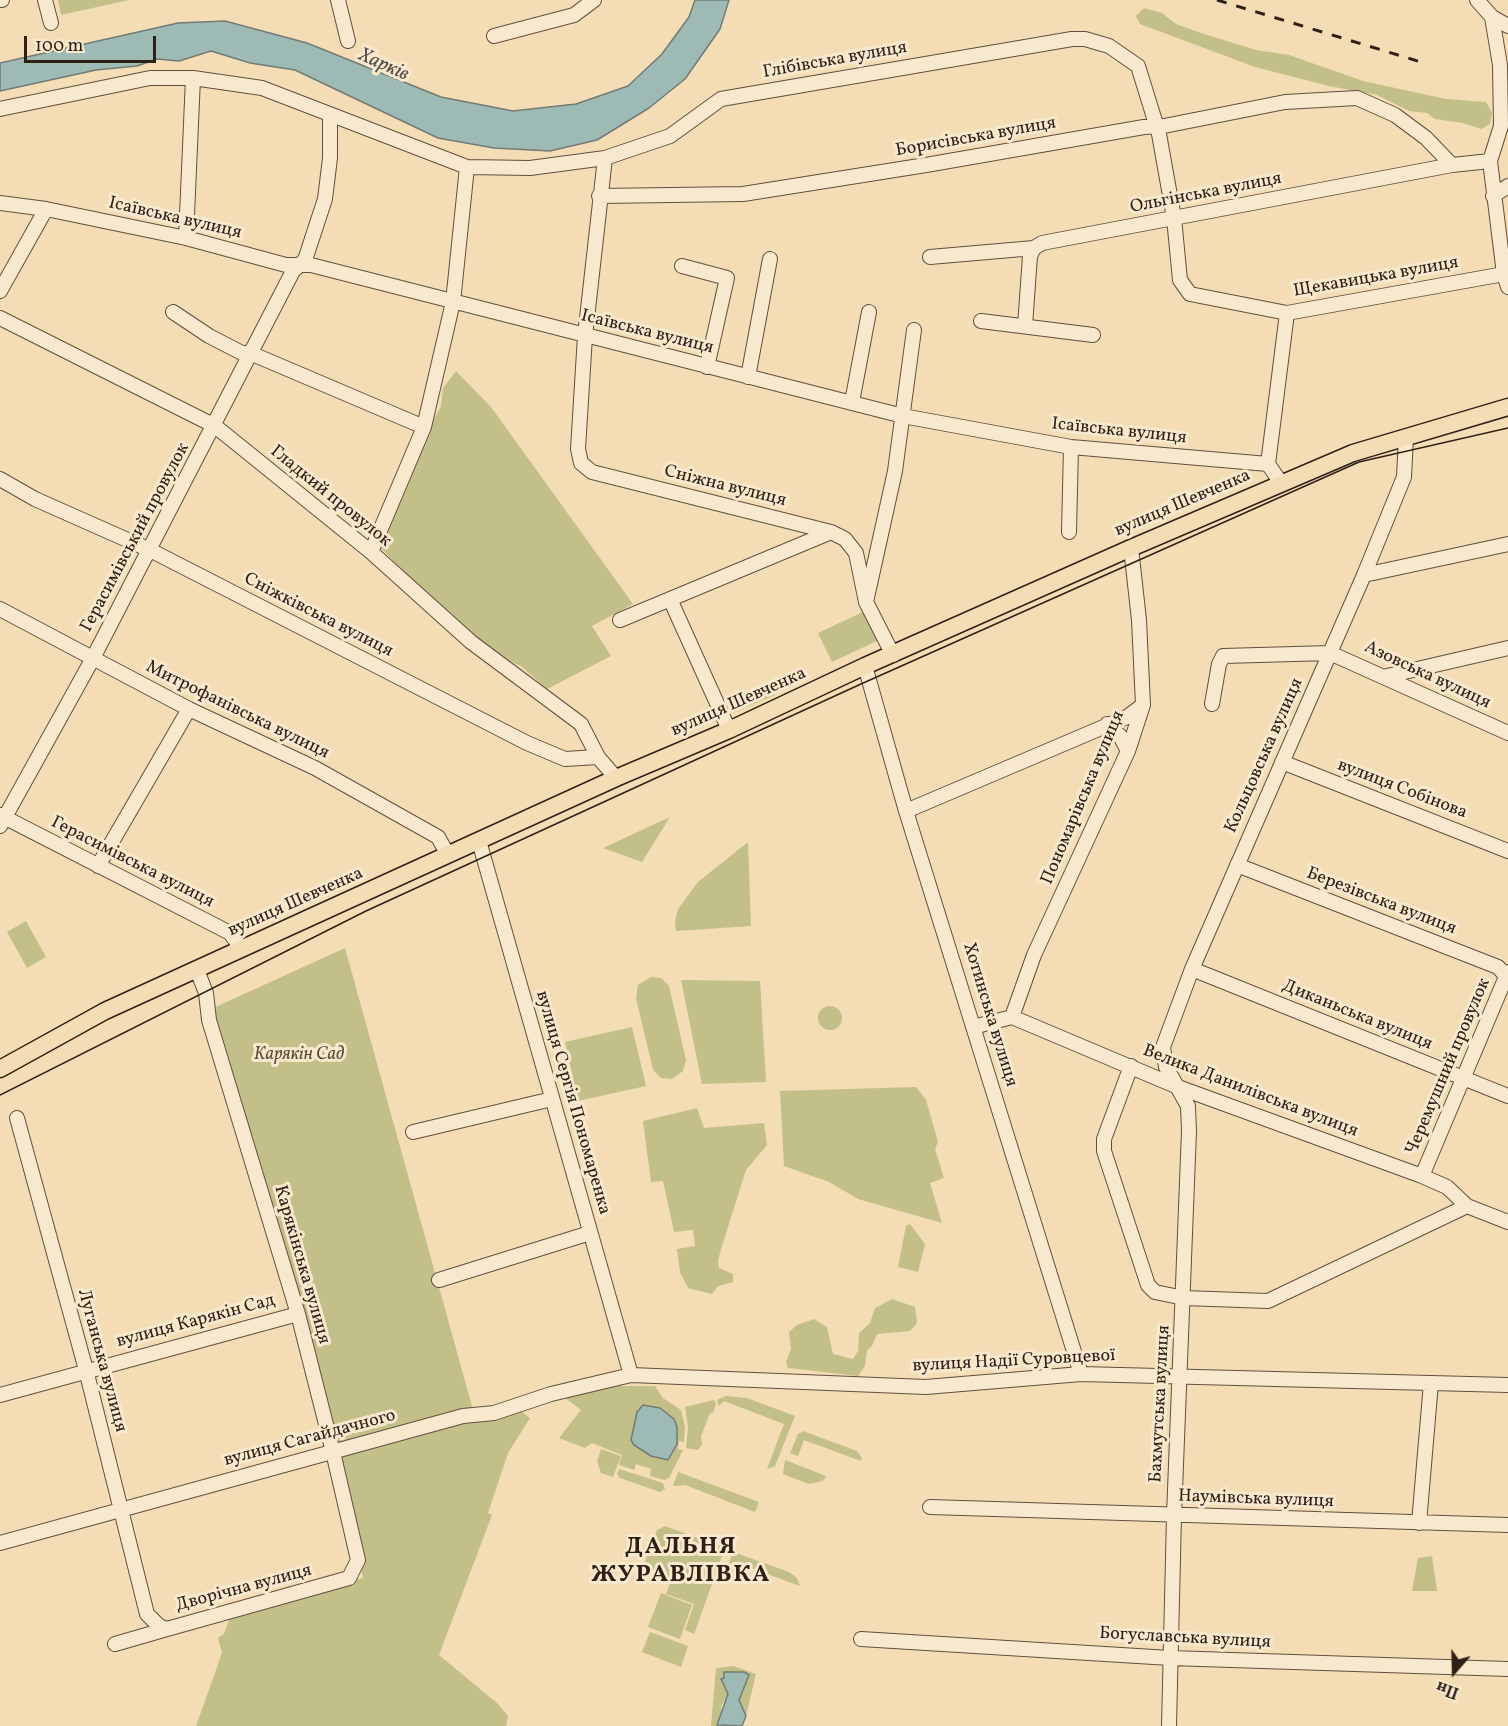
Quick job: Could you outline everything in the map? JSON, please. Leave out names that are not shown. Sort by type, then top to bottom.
[{"type":"main road","name":"вулиця Шевченка","points":[[0,1069],[105,1011],[616,778],[729,730],[865,666],[1131,548],[1353,453],[1508,407]]},
{"type":"street","points":[[45,0],[51,23]]},
{"type":"street","points":[[339,0],[348,41]]},
{"type":"street","points":[[1477,0],[1492,17],[1508,26]]},
{"type":"street","points":[[494,36],[574,15],[596,3]]},
{"type":"street","points":[[1492,17],[1501,83],[1502,139],[1490,161],[1504,274],[1508,288]]},
{"type":"street","name":"Глібівська вулиця","points":[[0,109],[150,78],[193,78],[262,88],[467,167],[530,168],[605,158],[670,136],[721,99],[1072,39],[1097,41],[1120,51],[1138,66],[1155,127]]},
{"type":"street","points":[[186,238],[193,78]]},
{"type":"street","name":"Борисівська вулиця","points":[[599,196],[743,194],[1155,127],[1286,102],[1357,98],[1395,115],[1426,138],[1452,165]]},
{"type":"street","name":"Герасимівський провулок","points":[[2,819],[92,660],[215,426],[293,271],[305,260],[325,199],[330,158],[330,115]]},
{"type":"street","points":[[1155,127],[1159,134],[1174,218]]},
{"type":"street","points":[[585,336],[605,158]]},
{"type":"street","name":"Ольгінська вулиця","points":[[930,257],[1034,248],[1042,243],[1452,165],[1490,161]]},
{"type":"street","points":[[371,552],[424,427],[453,302],[467,167]]},
{"type":"street","points":[[1493,196],[1508,186]]},
{"type":"street","name":"Ісаївська вулиця","points":[[0,203],[46,209],[186,238],[286,265],[311,265],[903,416],[1071,447],[1268,464]]},
{"type":"street","points":[[0,291],[46,209]]},
{"type":"street","name":"Щекавицька вулиця","points":[[1174,218],[1180,280],[1185,291],[1203,299],[1287,313],[1504,274]]},
{"type":"street","points":[[1025,326],[1030,256],[1034,248]]},
{"type":"street","points":[[748,377],[770,259]]},
{"type":"street","points":[[682,266],[727,278],[707,367]]},
{"type":"street","points":[[173,312],[209,336],[242,353],[250,353],[424,427]]},
{"type":"street","points":[[852,402],[869,312]]},
{"type":"street","points":[[1281,483],[1268,464],[1287,313]]},
{"type":"street","name":"Гладкий провулок","points":[[0,318],[215,426],[371,552],[471,642],[581,724],[598,757]]},
{"type":"street","points":[[981,321],[1093,335]]},
{"type":"street","points":[[866,602],[895,471],[914,330]]},
{"type":"street","name":"Сніжна вулиця","points":[[585,336],[578,449],[581,463],[592,472],[831,532],[845,539],[856,553]]},
{"type":"street","name":"Кольцовська вулиця","points":[[1178,1087],[1166,1067],[1163,1047],[1192,969],[1364,575],[1404,477],[1406,437]]},
{"type":"street","points":[[1069,532],[1071,447]]},
{"type":"street","name":"Сніжківська вулиця","points":[[0,479],[35,499],[150,550],[527,743],[565,759],[598,757]]},
{"type":"street","points":[[805,543],[809,535],[807,526]]},
{"type":"street","points":[[620,620],[831,532]]},
{"type":"street","points":[[1364,575],[1508,544]]},
{"type":"street","points":[[877,548],[856,553],[866,602],[893,655]]},
{"type":"street","name":"Пономарівська вулиця","points":[[1012,1017],[1034,955],[1128,751],[1143,705],[1139,620],[1131,548]]},
{"type":"street","points":[[670,598],[729,730]]},
{"type":"street","name":"Митрофанівська вулиця","points":[[0,610],[189,709],[315,768],[438,837],[448,855]]},
{"type":"street","points":[[1387,676],[1508,648]]},
{"type":"street","points":[[1212,704],[1221,658],[1226,655],[1330,653]]},
{"type":"street","name":"Азовська вулиця","points":[[1330,653],[1387,676],[1508,733]]},
{"type":"street","name":"Хотинська вулиця","points":[[865,666],[906,811],[1082,1374]]},
{"type":"street","points":[[1422,693],[1419,676],[1425,666]]},
{"type":"street","points":[[906,811],[1127,717],[1143,705]]},
{"type":"street","points":[[98,866],[189,709]]},
{"type":"street","points":[[1107,724],[1120,736],[1128,751]]},
{"type":"street","points":[[598,757],[616,778]]},
{"type":"street","name":"вулиця Собінова","points":[[1282,762],[1508,851]]},
{"type":"street","name":"Герасимівська вулиця","points":[[2,819],[230,933],[242,949]]},
{"type":"street","name":"вулиця Сергія Пономаренка","points":[[479,841],[631,1375]]},
{"type":"street","name":"Березівська вулиця","points":[[1237,865],[1498,967],[1507,975]]},
{"type":"street","name":"Диканьська вулиця","points":[[1192,969],[1508,1096]]},
{"type":"street","name":"Карякінська вулиця","points":[[197,970],[206,993],[209,1020],[298,1314],[358,1560],[354,1573]]},
{"type":"street","name":"Черемушний провулок","points":[[1422,1176],[1507,975]]},
{"type":"street","points":[[974,1027],[1012,1017]]},
{"type":"street","name":"Велика Данилівська вулиця","points":[[1012,1017],[1178,1087],[1422,1176],[1447,1187],[1467,1206],[1508,1222]]},
{"type":"street","points":[[1131,1066],[1104,1139],[1104,1151],[1148,1285],[1155,1292],[1184,1298],[1268,1301],[1467,1206]]},
{"type":"street","name":"Бахмутська вулиця","points":[[1169,1726],[1174,1516],[1189,1122],[1188,1106],[1178,1087]]},
{"type":"street","points":[[413,1132],[552,1100]]},
{"type":"street","name":"Луганська вулиця","points":[[17,1118],[86,1370],[147,1614]]},
{"type":"street","points":[[439,1280],[590,1233]]},
{"type":"street","name":"вулиця Карякін Сад","points":[[0,1395],[298,1314]]},
{"type":"street","name":"вулиця Надії Суровцевої","points":[[631,1375],[926,1387],[1082,1374],[1508,1385]]},
{"type":"street","name":"вулиця Сагайдачного","points":[[0,1543],[463,1416],[494,1413],[551,1394],[631,1375]]},
{"type":"street","points":[[1419,1523],[1431,1383]]},
{"type":"street","name":"Наумівська вулиця","points":[[930,1508],[1508,1525]]},
{"type":"street","name":"Дворічна вулиця","points":[[147,1614],[159,1626],[167,1629],[343,1581],[354,1573]]},
{"type":"street","points":[[115,1644],[167,1629]]},
{"type":"street","name":"Богуславська вулиця","points":[[861,1639],[1170,1658],[1508,1669]]},
{"type":"green space","points":[[58,0],[129,0],[61,15]]},
{"type":"green space","points":[[1144,8],[1162,13],[1176,24],[1204,34],[1256,50],[1289,55],[1363,81],[1446,99],[1486,102],[1492,113],[1490,124],[1481,129],[1463,123],[1435,119],[1427,113],[1409,111],[1377,95],[1329,86],[1255,67],[1140,24],[1136,16]]},
{"type":"green space","points":[[456,371],[491,407],[633,604],[592,626],[611,656],[547,689],[522,667],[481,646],[442,612],[379,546],[411,462],[441,406],[443,388]]},
{"type":"green space","points":[[867,610],[881,639],[832,662],[818,633]]},
{"type":"green space","points":[[772,688],[775,695],[733,713],[730,706]]},
{"type":"green space","points":[[670,817],[642,862],[603,848]]},
{"type":"green space","points":[[748,842],[751,926],[676,931],[675,922],[678,909],[698,882]]},
{"type":"green space","points":[[26,921],[46,957],[27,968],[7,932]]},
{"type":"green space","name":"Карякін Сад","points":[[345,948],[473,1410],[340,1446],[209,1010]]},
{"type":"green space","points":[[651,977],[661,978],[669,986],[686,1060],[683,1071],[672,1079],[661,1078],[653,1070],[636,998],[638,985]]},
{"type":"green space","points":[[681,980],[760,981],[766,1082],[702,1084]]},
{"type":"green space","points":[[830,1006],[835,1007],[841,1013],[841,1023],[835,1029],[830,1030],[825,1029],[819,1023],[818,1018],[819,1013],[825,1007]]},
{"type":"green space","points":[[632,1027],[646,1086],[578,1101],[565,1042]]},
{"type":"green space","points":[[916,1087],[926,1100],[938,1142],[935,1149],[944,1178],[930,1183],[942,1223],[858,1199],[829,1182],[784,1166],[780,1091]]},
{"type":"green space","points":[[697,1108],[704,1128],[764,1123],[767,1145],[746,1170],[718,1261],[719,1268],[733,1274],[733,1282],[718,1286],[712,1294],[688,1288],[680,1272],[677,1249],[695,1246],[693,1230],[674,1232],[663,1181],[651,1182],[643,1121]]},
{"type":"green space","points":[[910,1224],[925,1244],[918,1272],[898,1267],[906,1226]]},
{"type":"green space","points":[[892,1299],[915,1307],[917,1323],[910,1331],[877,1334],[872,1346],[867,1350],[865,1366],[858,1376],[788,1368],[786,1362],[791,1349],[789,1332],[797,1325],[814,1319],[827,1327],[833,1354],[853,1359],[858,1351],[859,1333],[870,1323],[875,1308]]},
{"type":"green space","points":[[605,1386],[655,1386],[663,1398],[681,1410],[685,1427],[684,1442],[679,1441],[678,1449],[683,1450],[669,1478],[664,1480],[650,1476],[651,1469],[636,1464],[634,1470],[619,1465],[622,1455],[592,1443],[585,1448],[559,1438],[581,1410],[564,1397]],"holes":[[[660,1408],[674,1419],[668,1460],[651,1456],[639,1448],[634,1432],[637,1412]]]},
{"type":"green space","points":[[726,1396],[747,1398],[795,1416],[775,1466],[767,1469],[784,1424],[724,1401],[719,1406],[717,1400]]},
{"type":"green space","points":[[714,1400],[716,1404],[713,1413],[710,1413],[701,1436],[702,1445],[698,1450],[686,1448],[688,1427],[685,1407]]},
{"type":"green space","points":[[516,1407],[530,1418],[508,1453],[488,1513],[492,1515],[439,1655],[498,1704],[508,1716],[506,1726],[196,1726],[222,1653],[218,1638],[224,1634],[232,1612],[363,1578],[340,1455]]},
{"type":"green space","points":[[803,1431],[857,1451],[862,1458],[861,1461],[804,1440],[798,1456],[790,1453],[798,1434]]},
{"type":"green space","points":[[601,1449],[621,1456],[613,1477],[601,1473],[597,1461]]},
{"type":"green space","points":[[785,1460],[826,1476],[823,1481],[809,1484],[783,1474]]},
{"type":"green space","points":[[619,1469],[663,1483],[665,1489],[660,1492],[620,1478],[617,1474]]},
{"type":"green space","points":[[678,1472],[759,1502],[755,1512],[685,1485],[673,1486]]},
{"type":"green space","points":[[665,1526],[720,1546],[723,1553],[694,1634],[685,1630],[694,1604],[666,1594],[671,1581],[651,1574],[644,1565],[657,1530]]},
{"type":"green space","points":[[733,1552],[789,1572],[797,1578],[800,1586],[740,1564],[733,1582],[723,1578]]},
{"type":"green space","points":[[1432,1556],[1437,1591],[1412,1591],[1418,1558]]},
{"type":"green space","points":[[661,1593],[692,1605],[680,1639],[648,1627]]},
{"type":"green space","points":[[650,1632],[688,1646],[681,1667],[642,1652]]},
{"type":"green space","points":[[733,1666],[756,1674],[746,1716],[739,1700],[749,1675],[744,1672],[724,1672],[728,1694],[721,1707],[722,1713],[718,1726],[711,1726],[716,1668]]},
{"type":"water","points":[[695,0],[729,0],[720,29],[685,79],[649,108],[597,140],[550,151],[494,148],[438,138],[295,70],[250,63],[211,51],[179,61],[157,59],[137,66],[96,70],[0,91],[0,63],[178,23],[225,21],[307,43],[441,97],[513,111],[576,104],[628,86],[662,54],[689,17]]},
{"type":"water","points":[[643,1405],[660,1408],[674,1419],[677,1427],[677,1444],[668,1460],[651,1456],[634,1445],[631,1440],[637,1412]]},
{"type":"water","points":[[724,1672],[744,1672],[749,1675],[739,1700],[746,1716],[742,1726],[717,1725],[728,1694],[721,1679],[724,1678]]},
{"type":"tram line","points":[[0,1095],[366,911],[861,684],[1359,462],[1508,428]]},
{"type":"railway","points":[[1217,0],[1421,62]]},
{"type":"district","name":"ДАЛЬНЯ ЖУРАВЛІВКА","points":[[681,1563]]},
{"type":"water label","name":"Харків","points":[[383,66]]}]
